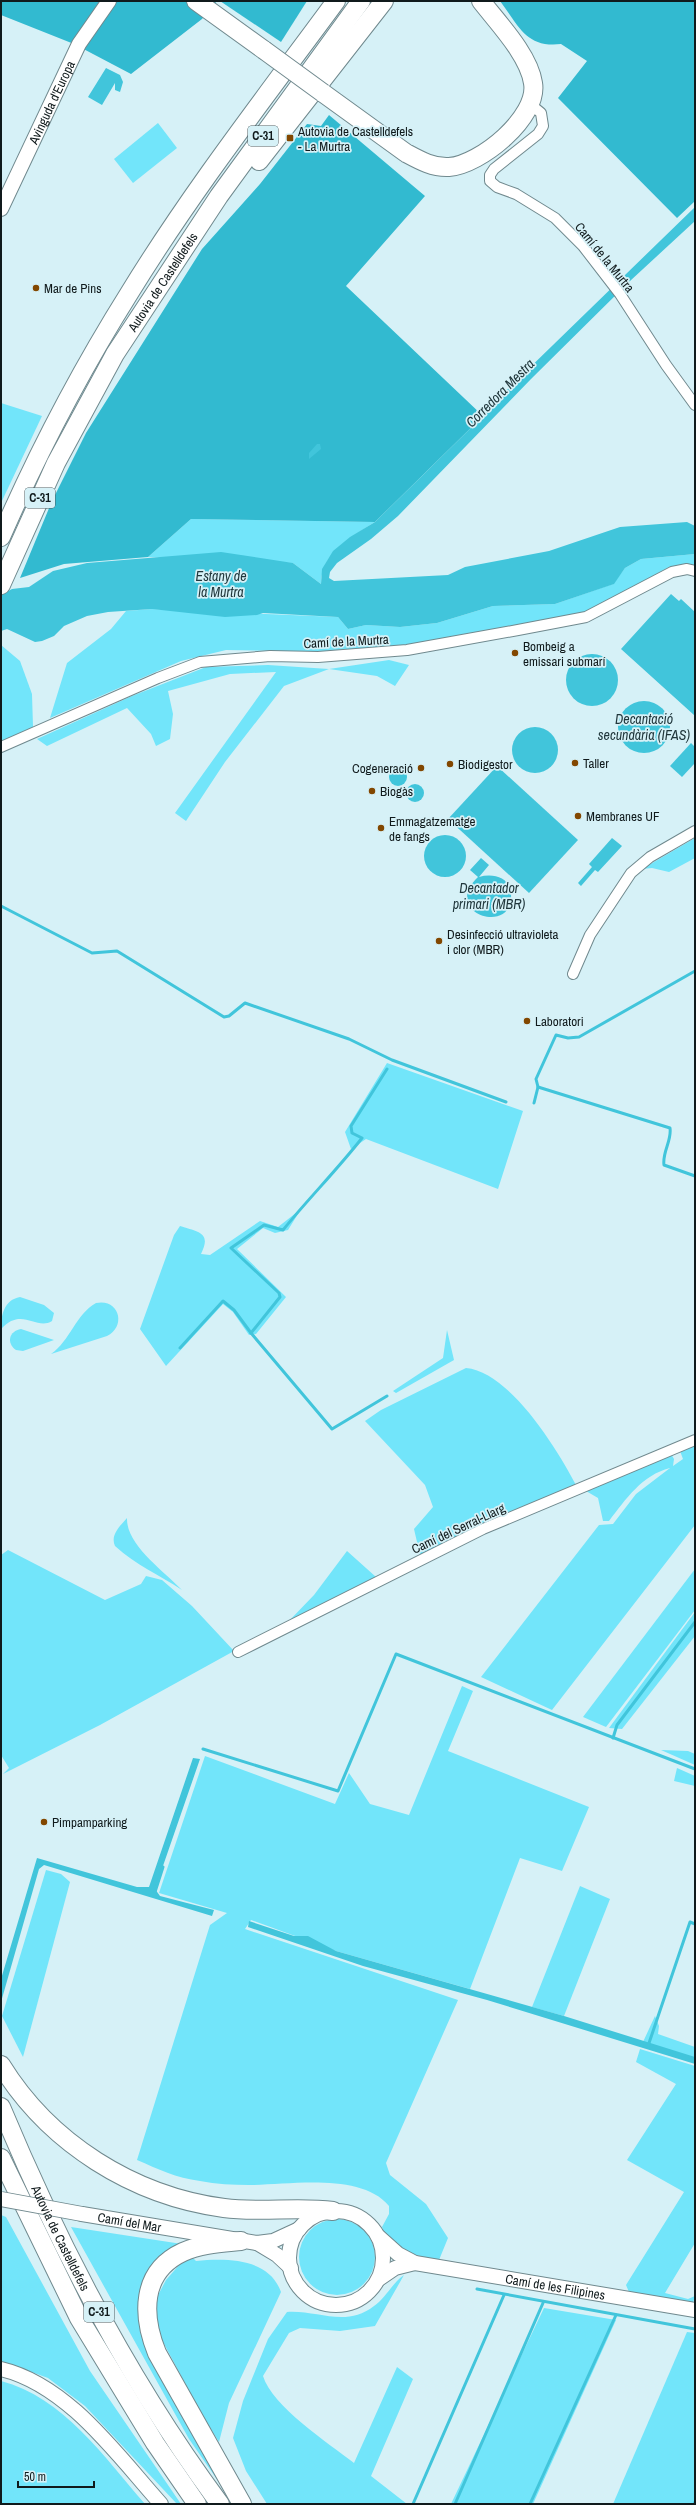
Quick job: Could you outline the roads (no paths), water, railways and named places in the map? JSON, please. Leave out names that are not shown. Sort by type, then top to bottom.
[{"type":"highway","points":[[196,1],[406,153],[434,165],[449,167],[476,160],[490,149],[523,116],[530,104],[534,90],[527,65],[481,1]]},
{"type":"highway","points":[[295,57],[326,1]]},
{"type":"highway","name":"Autovia de Castelldefels","points":[[1,537],[13,509],[88,361],[130,291],[165,238],[336,1]]},
{"type":"highway","name":"Autovia de Castelldefels","points":[[1,585],[56,463],[115,354],[219,196],[361,1]]},
{"type":"highway","points":[[167,273],[304,104],[384,1]]},
{"type":"highway","points":[[1,529],[13,509]]},
{"type":"highway","points":[[1,2065],[37,2112],[72,2144],[117,2174],[151,2189],[179,2199],[224,2208],[265,2210],[304,2208],[333,2211]]},
{"type":"highway","name":"Autovia de Castelldefels","points":[[1,2107],[56,2230],[96,2307],[168,2427],[220,2504]]},
{"type":"highway","name":"Autovia de Castelldefels","points":[[1,2158],[79,2318],[151,2437],[197,2504]]},
{"type":"highway","points":[[242,2504],[157,2353],[148,2328],[146,2315],[151,2286],[168,2261],[184,2251],[196,2248],[249,2242]]},
{"type":"main road","name":"Avinguda d'Europa","points":[[1,209],[79,44],[110,1]]},
{"type":"main road","name":"Camí del Mar","points":[[1,2199],[249,2242],[273,2241],[299,2229]]},
{"type":"main road","points":[[333,2211],[350,2213],[363,2219],[379,2237],[398,2254],[415,2263],[395,2268],[379,2279],[370,2290],[359,2299],[342,2305],[318,2301],[305,2292],[296,2280],[289,2259],[291,2244],[299,2229],[314,2217],[333,2211]]},
{"type":"main road","points":[[379,2237],[384,2260],[379,2279]]},
{"type":"main road","name":"Camí del Mar","points":[[249,2242],[277,2256],[291,2268]]},
{"type":"main road","name":"Camí de les Filipines","points":[[415,2263],[695,2310]]},
{"type":"main road","points":[[1,2369],[42,2385],[67,2404],[161,2504]]},
{"type":"street","name":"Camí de la Murtra","points":[[530,104],[541,113],[543,126],[538,134],[494,169],[490,175],[490,181],[497,187],[516,194],[555,218],[583,246],[620,294],[666,365],[695,403]]},
{"type":"street","name":"Camí de la Murtra","points":[[1,746],[158,678],[200,662],[270,656],[318,657],[415,649],[586,617],[672,572],[687,569],[695,571]]},
{"type":"street","points":[[573,974],[590,935],[631,873],[650,857],[695,831]]},
{"type":"street","name":"Camí del Serral-Llarg","points":[[238,1652],[483,1529],[695,1440]]},
{"type":"water","points":[[106,68],[120,75],[123,82],[120,92],[115,90],[115,83],[102,105],[88,97]]},
{"type":"water","name":"Estany de la Murtra","points":[[695,207],[695,221],[630,281],[531,379],[398,516],[371,539],[337,563],[330,572],[329,578],[334,581],[448,575],[465,567],[549,551],[620,527],[687,522],[695,526],[695,554],[641,559],[625,568],[614,584],[555,604],[493,606],[437,623],[400,627],[366,625],[348,629],[338,617],[263,613],[257,615],[225,617],[152,609],[108,612],[87,616],[64,626],[54,636],[42,641],[35,642],[7,629],[1,631],[1,595],[12,589],[29,587],[53,571],[87,563],[221,552],[293,563],[321,584],[322,569],[333,551],[350,537],[375,522],[483,416],[486,410]]},
{"type":"water","points":[[317,444],[320,444],[321,449],[309,459],[309,453]]},
{"type":"water","points":[[671,594],[679,601],[681,599],[695,612],[694,715],[621,649]]},
{"type":"water","name":"Decantació secundària (IFAS)","points":[[587,654],[597,654],[606,658],[614,666],[618,675],[618,685],[614,694],[606,702],[597,706],[587,706],[578,702],[570,694],[566,685],[566,675],[570,666],[578,658]]},
{"type":"water","name":"Decantació secundària (IFAS)","points":[[639,701],[649,701],[658,705],[666,713],[670,722],[670,732],[666,741],[658,749],[649,753],[639,753],[630,749],[622,741],[618,732],[618,722],[622,713],[630,705]]},
{"type":"water","points":[[535,727],[548,731],[554,737],[558,750],[554,763],[548,769],[535,773],[522,769],[516,763],[512,750],[516,737],[522,731]]},
{"type":"water","points":[[691,743],[695,747],[695,763],[682,777],[670,766]]},
{"type":"water","points":[[497,766],[578,840],[529,893],[448,819]]},
{"type":"water","points":[[398,768],[404,771],[407,777],[404,783],[398,786],[392,783],[389,777],[392,771]]},
{"type":"water","points":[[415,784],[421,787],[424,793],[421,799],[415,802],[409,799],[406,793],[409,787]]},
{"type":"water","name":"Decantador primari (MBR)","points":[[441,835],[449,835],[457,838],[463,844],[466,856],[463,868],[457,874],[449,877],[441,877],[433,874],[427,868],[424,860],[424,852],[427,844],[433,838]]},
{"type":"water","points":[[612,838],[622,846],[598,872],[595,870],[581,886],[578,883],[592,867],[589,864]]},
{"type":"water","name":"Decantador primari (MBR)","points":[[481,858],[489,865],[479,877],[495,876],[504,880],[510,888],[511,894],[509,907],[502,915],[492,917],[481,915],[473,910],[468,901],[469,890],[478,877],[470,870]]},
{"type":"water","points":[[193,1758],[200,1759],[155,1889],[160,1896],[214,1910],[212,1916],[44,1865],[39,1869],[1,2002],[1,1979],[37,1858],[137,1887],[149,1887]]},
{"type":"water","points":[[249,1921],[294,1936],[308,1936],[336,1951],[564,2016],[695,2057],[695,2064],[487,2000],[363,1966],[248,1927]]},
{"type":"waterway","points":[[1,906],[92,953],[117,951],[224,1017],[229,1016],[245,1003],[349,1039],[392,1060],[506,1102]]},
{"type":"waterway","points":[[534,1103],[538,1087],[536,1079],[556,1035],[568,1038],[579,1037],[695,971]]},
{"type":"waterway","points":[[180,1348],[223,1301],[234,1310],[251,1333],[280,1297],[279,1293],[231,1248],[264,1225],[283,1230],[343,1162],[362,1138],[352,1133],[351,1126],[387,1069]]},
{"type":"waterway","points":[[538,1087],[670,1128],[670,1137],[664,1156],[664,1165],[695,1176]]},
{"type":"waterway","points":[[251,1333],[332,1429],[387,1396]]},
{"type":"waterway","points":[[613,1738],[617,1725],[695,1622]]},
{"type":"waterway","points":[[203,1749],[338,1791],[396,1654],[695,1769]]},
{"type":"waterway","points":[[155,1892],[163,1867]]},
{"type":"waterway","points":[[648,2046],[690,1922],[695,1924]]},
{"type":"waterway","points":[[477,2289],[695,2329]]},
{"type":"waterway","points":[[413,2504],[504,2295]]},
{"type":"waterway","points":[[455,2504],[543,2303]]},
{"type":"waterway","points":[[530,2504],[616,2315]]},
{"type":"place","name":"Autovia de Castelldefels - La Murtra","points":[[290,138]]},
{"type":"place","name":"Mar de Pins","points":[[36,288]]},
{"type":"place","name":"Bombeig a emissari submarí","points":[[515,653]]},
{"type":"place","name":"Taller","points":[[575,763]]},
{"type":"place","name":"Biodigestor","points":[[450,764]]},
{"type":"place","name":"Cogeneració","points":[[421,768]]},
{"type":"place","name":"Biogàs","points":[[372,791]]},
{"type":"place","name":"Membranes UF","points":[[578,816]]},
{"type":"place","name":"Emmagatzematge de fangs","points":[[381,828]]},
{"type":"place","name":"Desinfecció ultravioleta i clor (MBR)","points":[[439,941]]},
{"type":"place","name":"Laboratori","points":[[527,1021]]},
{"type":"place","name":"Pimpamparking","points":[[44,1822]]},
{"type":"water label","name":"Corredora Mestra","points":[[500,393]]}]
